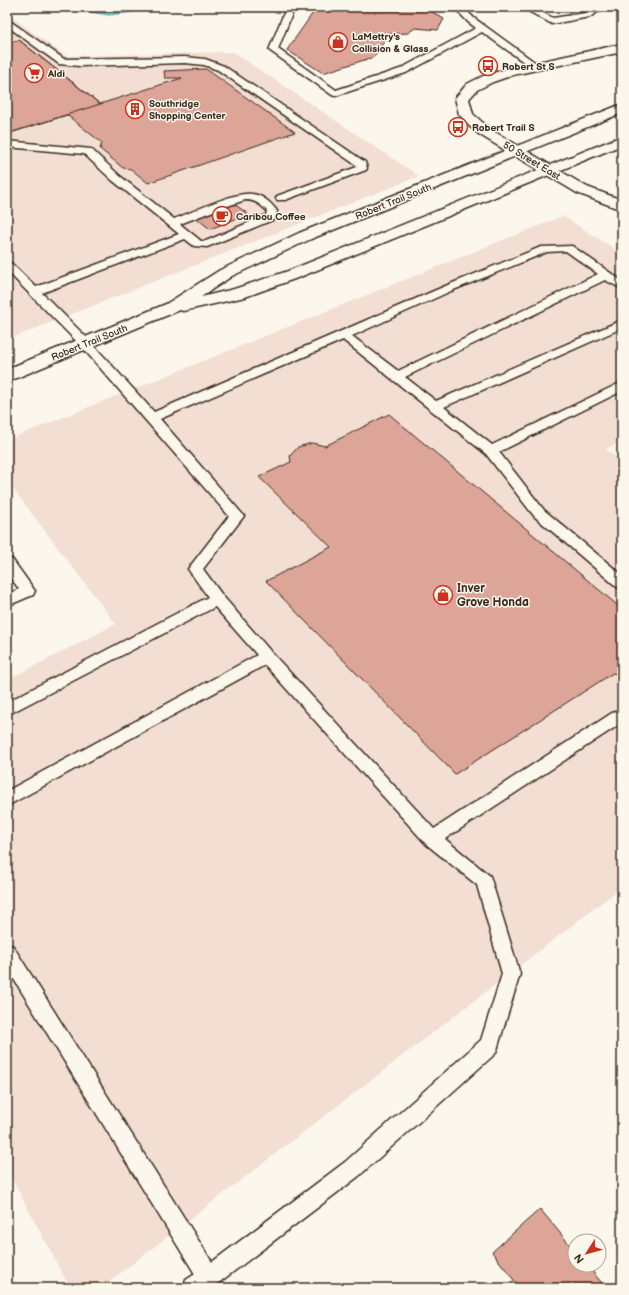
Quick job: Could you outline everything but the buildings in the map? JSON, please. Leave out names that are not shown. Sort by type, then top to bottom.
[{"type":"main road","name":"50 Street East","points":[[622,48],[535,66],[488,79],[472,87],[462,98],[463,109],[485,132],[582,190],[622,205]]},
{"type":"main road","name":"Robert Trail South","points":[[7,376],[172,308],[221,276],[262,255],[622,108]]},
{"type":"main road","name":"Robert Trail South","points":[[172,308],[215,300],[270,283],[549,171],[622,140]]},
{"type":"lane","points":[[293,7],[288,13],[273,50],[334,93],[403,71],[483,28]]},
{"type":"lane","points":[[458,7],[471,20],[535,66]]},
{"type":"lane","points":[[525,7],[552,21],[587,15],[601,7]]},
{"type":"lane","points":[[7,22],[62,62],[79,63],[185,60],[205,62],[221,68],[361,164],[362,168],[281,198]]},
{"type":"lane","points":[[7,144],[87,151],[172,224],[198,244],[207,244],[245,230],[271,217],[272,211],[264,202],[252,197],[239,199],[172,224]]},
{"type":"lane","points":[[34,292],[186,235]]},
{"type":"lane","points":[[152,418],[545,249],[568,248],[622,286]]},
{"type":"lane","points":[[7,265],[85,343],[152,418],[197,472],[238,516],[195,570],[217,599],[267,656],[432,838],[484,881],[511,974],[489,1046],[352,1169],[201,1283],[7,952]]},
{"type":"lane","points":[[396,377],[606,275]]},
{"type":"lane","points":[[7,282],[19,277]]},
{"type":"lane","points":[[434,407],[622,324]]},
{"type":"lane","points":[[344,335],[491,451],[539,512],[622,583]]},
{"type":"lane","points":[[491,451],[622,386]]},
{"type":"lane","points":[[7,563],[28,591],[7,601]]},
{"type":"lane","points":[[7,709],[217,599]]},
{"type":"lane","points":[[7,799],[267,656]]},
{"type":"lane","points":[[432,838],[618,717],[622,718]]},
{"type":"shaded area","name":"Southridge Shopping Center","points":[[7,14],[66,56],[233,52],[419,176],[7,340]]},
{"type":"shaded area","points":[[563,216],[622,254],[622,441],[606,449],[622,462],[622,887],[101,1288],[70,1288],[7,1169],[7,680],[116,624],[7,481],[7,440]]},
{"type":"water","points":[[81,7],[172,7],[109,15],[84,11]]},
{"type":"place","name":"LaMettry's Collision & Glass","points":[[338,42]]},
{"type":"place","name":"Robert St S","points":[[488,66]]},
{"type":"place","name":"Aldi","points":[[34,73]]},
{"type":"place","name":"Southridge Shopping Center","points":[[135,109]]},
{"type":"place","name":"Robert Trail S","points":[[458,127]]},
{"type":"place","name":"Caribou Coffee","points":[[222,216]]},
{"type":"place","name":"Inver Grove Honda","points":[[443,595]]}]
